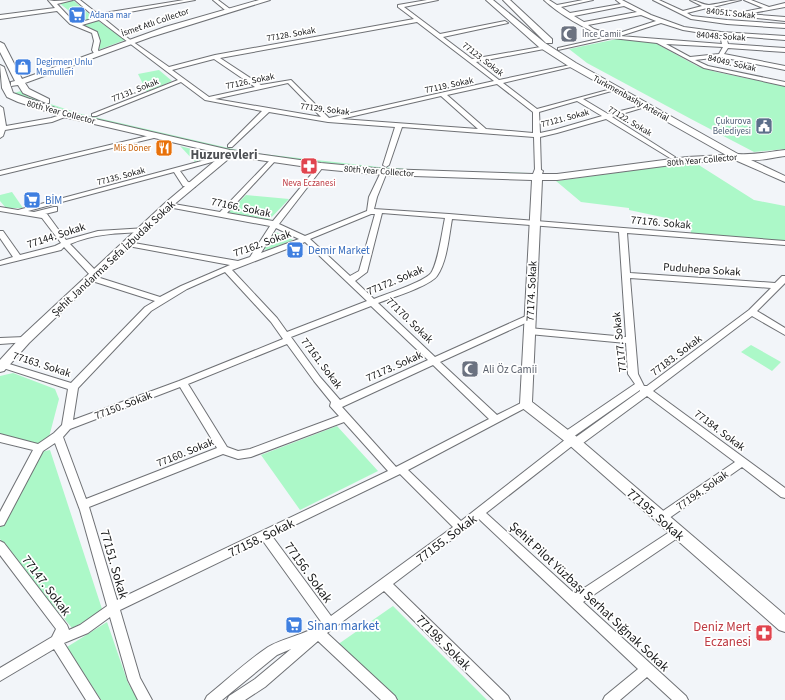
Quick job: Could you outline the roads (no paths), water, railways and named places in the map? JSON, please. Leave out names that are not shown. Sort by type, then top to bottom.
[{"type":"main road","name":"İsmet Atlı Collector","points":[[4,88],[22,84],[131,41],[187,21],[227,9],[267,0]]},
{"type":"main road","points":[[483,0],[521,32],[546,45]]},
{"type":"main road","name":"Turkmenbashy Arterial","points":[[489,0],[573,65],[643,106],[726,151],[738,153]]},
{"type":"main road","name":"Turkmenbashy Arterial","points":[[498,0],[531,29],[546,45],[560,49],[738,153],[785,178]]},
{"type":"main road","points":[[506,0],[546,45]]},
{"type":"main road","name":"80th Year Collector","points":[[0,44],[15,75],[26,92],[32,96],[225,155],[326,160],[385,169]]},
{"type":"main road","points":[[0,67],[4,88],[0,95]]},
{"type":"main road","name":"80th Year Collector","points":[[4,88],[10,95],[21,100],[67,115],[152,135],[225,155],[321,166],[580,175],[738,153],[758,158]]},
{"type":"main road","points":[[693,132],[705,142],[708,147],[705,151],[695,154]]},
{"type":"main road","name":"80th Year Collector","points":[[537,174],[726,151]]},
{"type":"main road","points":[[758,158],[766,155],[785,153]]},
{"type":"main road","name":"Şehit Jandarma Sefa İzbudak Sokak","points":[[2,366],[25,340],[168,205],[225,155]]},
{"type":"main road","points":[[758,158],[785,170]]},
{"type":"main road","name":"77174. Sokak","points":[[526,404],[537,174]]},
{"type":"main road","name":"77195. Sokak","points":[[526,404],[571,440],[785,625]]},
{"type":"street","points":[[52,1],[71,0]]},
{"type":"street","name":"77129. Sokak","points":[[77,0],[208,99],[328,120],[538,135]]},
{"type":"street","points":[[77,26],[99,17],[193,0]]},
{"type":"street","points":[[215,0],[227,9]]},
{"type":"street","name":"77123. Sokak","points":[[436,0],[400,6],[536,111]]},
{"type":"street","points":[[546,0],[555,7],[598,32],[613,36]]},
{"type":"street","points":[[555,7],[578,1],[591,0]]},
{"type":"street","points":[[618,0],[641,13],[661,21],[678,35],[723,33],[785,38]]},
{"type":"street","points":[[657,1],[670,0]]},
{"type":"street","points":[[692,0],[706,7],[738,15],[785,19]]},
{"type":"street","points":[[682,13],[739,0]]},
{"type":"street","points":[[746,0],[769,8],[785,9]]},
{"type":"street","points":[[52,1],[72,23],[94,32],[97,41],[95,50],[97,54]]},
{"type":"street","name":"84051. Sokak","points":[[657,1],[691,17],[727,22],[785,26]]},
{"type":"street","points":[[569,15],[626,4]]},
{"type":"street","points":[[738,15],[785,5]]},
{"type":"street","points":[[0,17],[58,9]]},
{"type":"street","points":[[584,24],[641,13]]},
{"type":"street","name":"77128. Sokak","points":[[168,69],[215,57],[418,20]]},
{"type":"street","points":[[560,49],[613,36],[661,21]]},
{"type":"street","points":[[722,55],[726,46],[723,33],[727,22]]},
{"type":"street","points":[[438,36],[505,23]]},
{"type":"street","name":"84048. Sokak","points":[[613,36],[656,41],[678,35],[726,46],[785,50]]},
{"type":"street","name":"84049. Sokak","points":[[656,41],[706,67],[785,84]]},
{"type":"street","points":[[471,61],[546,45]]},
{"type":"street","points":[[689,59],[722,55],[785,68]]},
{"type":"street","points":[[215,57],[261,88]]},
{"type":"street","name":"77119. Sokak","points":[[328,120],[499,83],[573,65]]},
{"type":"street","name":"77131. Sokak","points":[[94,115],[182,80]]},
{"type":"street","name":"77126. Sokak","points":[[208,99],[289,82],[328,120]]},
{"type":"street","points":[[537,174],[538,135],[536,111],[613,89]]},
{"type":"street","points":[[442,95],[484,131]]},
{"type":"street","name":"77122. Sokak","points":[[578,99],[672,157]]},
{"type":"street","name":"77121. Sokak","points":[[538,135],[555,132],[643,106]]},
{"type":"street","points":[[0,108],[3,128],[0,136]]},
{"type":"street","points":[[225,155],[267,110]]},
{"type":"street","points":[[3,128],[52,120],[67,115]]},
{"type":"street","points":[[350,280],[363,272],[374,212],[373,197],[385,169],[399,125]]},
{"type":"street","points":[[0,168],[152,135]]},
{"type":"street","points":[[0,173],[152,135]]},
{"type":"street","name":"77135. Sokak","points":[[36,214],[177,172],[225,155]]},
{"type":"street","points":[[222,214],[273,160]]},
{"type":"street","points":[[254,259],[274,225],[321,166]]},
{"type":"street","points":[[177,172],[186,184],[192,185]]},
{"type":"street","name":"77135. Sokak","points":[[21,212],[177,172]]},
{"type":"street","name":"77166. Sokak","points":[[168,205],[270,223],[306,239]]},
{"type":"street","points":[[0,208],[44,216],[93,277],[160,300]]},
{"type":"street","name":"77162. Sokak","points":[[73,387],[148,308],[160,300],[239,264],[374,212],[449,216],[535,224]]},
{"type":"street","name":"77172. Sokak","points":[[288,338],[419,284],[433,276],[438,267],[449,216]]},
{"type":"street","name":"77176. Sokak","points":[[535,224],[785,243]]},
{"type":"street","name":"77144. Sokak","points":[[0,263],[58,248],[64,242],[106,232],[143,230]]},
{"type":"street","name":"77177. Sokak","points":[[623,230],[633,374],[644,388]]},
{"type":"street","points":[[0,233],[18,258]]},
{"type":"street","name":"77170. Sokak","points":[[306,239],[496,420]]},
{"type":"street","points":[[128,244],[239,264]]},
{"type":"street","name":"77161. Sokak","points":[[227,269],[274,320],[317,379],[336,401],[335,406],[344,418],[398,471],[460,527]]},
{"type":"street","name":"Puduhepa Sokak","points":[[625,274],[778,286]]},
{"type":"street","name":"77183. Sokak","points":[[571,440],[752,312],[785,278]]},
{"type":"street","points":[[752,312],[785,332]]},
{"type":"street","name":"77173. Sokak","points":[[335,406],[529,318]]},
{"type":"street","points":[[529,331],[630,340]]},
{"type":"street","name":"77150. Sokak","points":[[0,522],[40,448],[58,436],[67,426],[182,383],[288,338]]},
{"type":"street","points":[[0,341],[25,340]]},
{"type":"street","name":"77163. Sokak","points":[[2,366],[73,387]]},
{"type":"street","name":"77160. Sokak","points":[[83,505],[223,450],[182,383]]},
{"type":"street","points":[[67,426],[73,387]]},
{"type":"street","name":"77184. Sokak","points":[[644,388],[785,494]]},
{"type":"street","name":"77158. Sokak","points":[[0,675],[56,641],[84,629],[113,608],[398,471],[526,404]]},
{"type":"street","points":[[223,450],[238,455],[251,453],[344,418]]},
{"type":"street","name":"77151. Sokak","points":[[58,436],[83,505],[134,680],[145,700]]},
{"type":"street","points":[[0,438],[40,448]]},
{"type":"street","name":"77155. Sokak","points":[[234,700],[260,682],[318,634],[479,513],[571,440]]},
{"type":"street","name":"77194. Sokak","points":[[661,518],[742,462]]},
{"type":"street","name":"Şehit Pilot Yüzbaşı Serhat Sığnak Sokak","points":[[479,513],[681,700]]},
{"type":"street","points":[[574,601],[678,532]]},
{"type":"street","name":"77156. Sokak","points":[[265,536],[330,625]]},
{"type":"street","name":"77147. Sokak","points":[[1,548],[63,629],[56,641]]},
{"type":"street","name":"77198. Sokak","points":[[385,584],[503,700]]},
{"type":"street","points":[[318,634],[390,700]]},
{"type":"street","name":"77155. Sokak","points":[[212,700],[273,651],[292,642],[318,634]]},
{"type":"street","points":[[56,641],[93,700]]},
{"type":"street","points":[[610,700],[648,669]]},
{"type":"place","name":"Adana mar","points":[[77,15]]},
{"type":"place","name":"İnce Camii","points":[[569,34]]},
{"type":"place","name":"Degirmen Unlu Mamulleri","points":[[23,67]]},
{"type":"place","name":"Çukurova Belediyesi","points":[[764,126]]},
{"type":"place","name":"Mis Döner","points":[[164,148]]},
{"type":"place","name":"Neva Eczanesi","points":[[309,166]]},
{"type":"place","name":"BİM","points":[[32,200]]},
{"type":"place","name":"Demir Market","points":[[295,250]]},
{"type":"place","name":"Ali Öz Camii","points":[[470,369]]},
{"type":"place","name":"Sinan market","points":[[294,625]]},
{"type":"place","name":"Deniz Mert Eczanesi","points":[[764,633]]},
{"type":"district","name":"Huzurevleri","points":[[224,154]]}]
